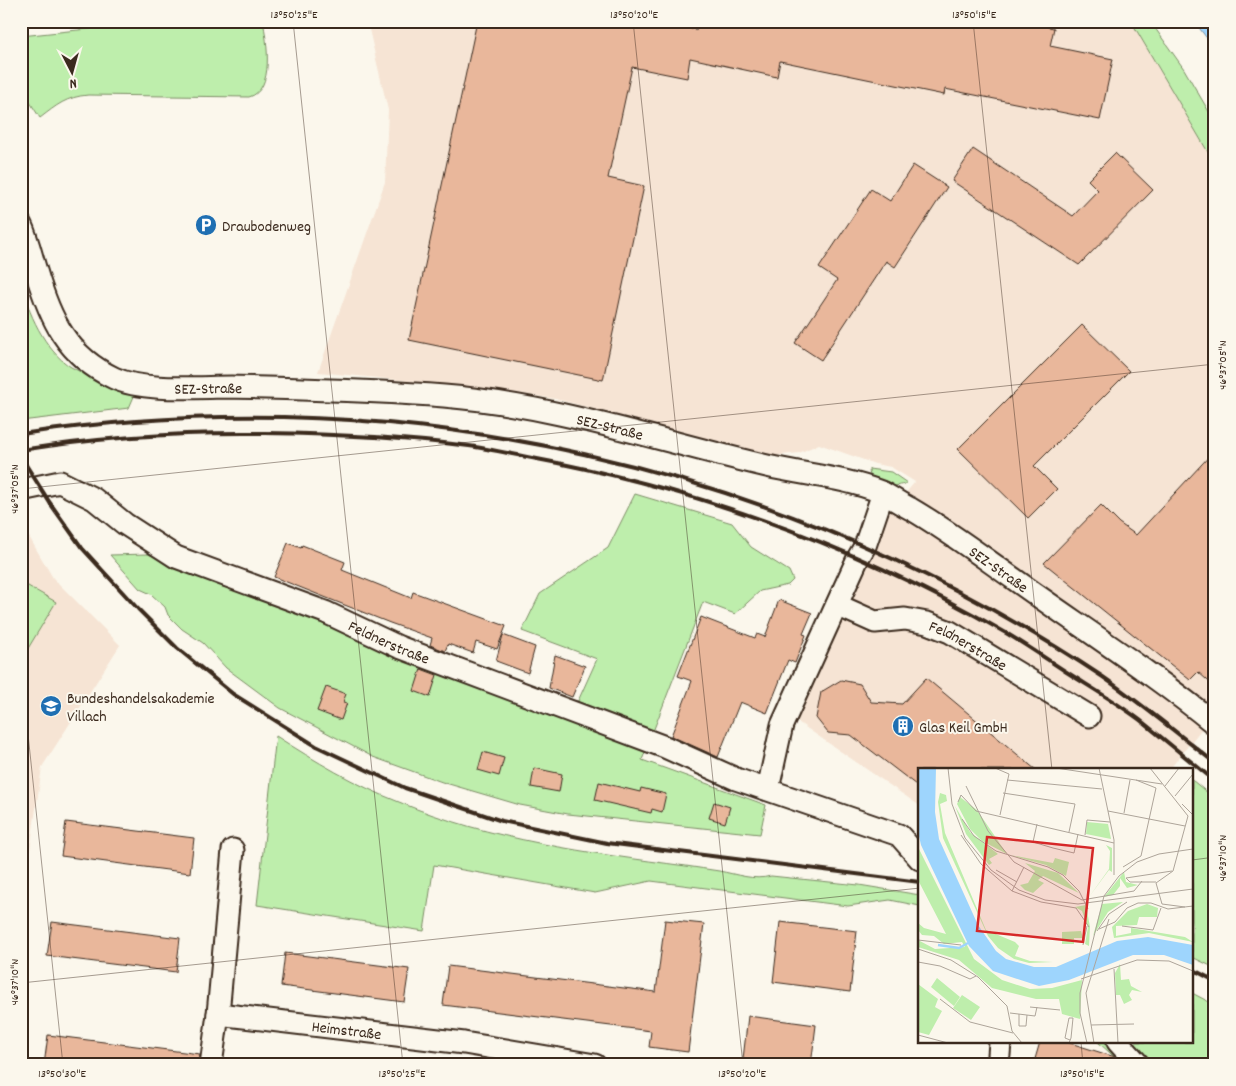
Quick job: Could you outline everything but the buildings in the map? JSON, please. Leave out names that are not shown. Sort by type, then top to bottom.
[{"type":"street","name":"SEZ-Straße","points":[[21,225],[45,299],[56,324],[69,344],[85,359],[121,381],[155,386],[356,390],[449,396],[527,408],[642,433],[769,467],[830,477],[883,493],[932,522],[1175,692],[1215,724]]},
{"type":"street","name":"Feldnerstraße","points":[[21,490],[60,482],[94,498],[124,524],[176,557],[325,612],[399,647],[665,747],[736,779],[899,835],[918,857]]},
{"type":"street","points":[[768,789],[782,725],[865,546],[883,493]]},
{"type":"street","name":"Feldnerstraße","points":[[837,605],[875,622],[905,619],[928,623],[950,632],[1089,716]]},
{"type":"street","points":[[211,1065],[218,1014],[233,850]]},
{"type":"street","name":"Heimstraße","points":[[218,1014],[464,1043],[595,1065]]},
{"type":"street","points":[[1120,1044],[1140,1065]]},
{"type":"shaded area","points":[[367,21],[1131,21],[1215,164],[1215,712],[1171,768],[918,768],[918,805],[792,718],[882,521],[915,482],[891,467],[875,464],[819,444],[799,453],[772,456],[556,399],[487,389],[318,372],[385,182],[388,110]]},
{"type":"shaded area","name":"Bundeshandelsakademie Villach","points":[[21,523],[53,578],[120,645],[42,767],[21,912]]},
{"type":"green space","points":[[116,21],[263,21],[267,64],[263,85],[257,93],[249,97],[80,96],[62,102],[40,118],[21,88],[21,36],[116,26]]},
{"type":"green space","points":[[1131,21],[1150,21],[1184,69],[1215,122],[1215,164]]},
{"type":"green space","points":[[21,282],[33,317],[45,341],[53,351],[71,367],[135,394],[129,408],[21,421]]},
{"type":"green space","points":[[869,469],[891,472],[907,483],[896,486],[878,484],[870,476]]},
{"type":"green space","points":[[635,494],[732,523],[751,547],[789,571],[793,580],[788,585],[760,591],[735,614],[703,602],[642,760],[766,805],[760,834],[568,814],[520,805],[442,782],[373,757],[280,708],[226,668],[203,643],[182,629],[168,615],[165,607],[151,594],[140,589],[110,555],[148,554],[352,634],[560,699],[578,701],[597,659],[522,631],[540,594],[608,548]]},
{"type":"green space","points":[[21,582],[56,602],[21,660]]},
{"type":"green space","points":[[276,736],[320,763],[367,788],[433,815],[504,836],[613,856],[758,878],[771,876],[859,885],[918,895],[918,906],[890,900],[848,906],[651,881],[595,893],[434,865],[424,931],[257,905]]},
{"type":"green space","points":[[1194,782],[1215,799],[1215,968],[1194,958]]},
{"type":"green space","points":[[1194,994],[1215,1005],[1215,1065],[1123,1065],[1100,1044],[1194,1044]]},
{"type":"water","points":[[1194,21],[1215,21],[1215,49]]},
{"type":"railway","points":[[21,434],[164,419],[306,418],[447,430],[585,454],[720,491],[852,541],[980,603],[1103,677],[1146,708],[1215,763]]},
{"type":"railway","points":[[21,450],[112,439],[203,433],[316,434],[418,440],[477,447],[656,486],[777,525],[835,548],[950,602],[1013,638],[1122,707],[1215,781]]},
{"type":"railway","points":[[21,457],[50,503],[82,548],[177,648],[233,694],[316,746],[405,788],[502,821],[607,843],[918,882]]},
{"type":"railway","points":[[1194,970],[1215,981]]},
{"type":"place","name":"Draubodenweg","points":[[206,225]]},
{"type":"place","name":"Bundeshandelsakademie Villach","points":[[51,706]]},
{"type":"place","name":"Glas Keil GmbH","points":[[903,726]]}]
